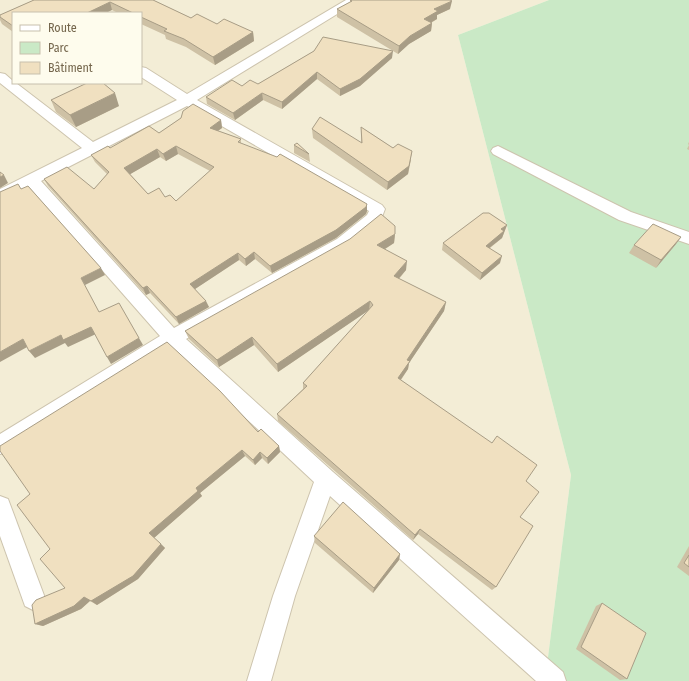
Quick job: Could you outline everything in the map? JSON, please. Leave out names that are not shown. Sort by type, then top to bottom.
[{"type":"street","points":[[0,196],[187,100],[354,0]]},
{"type":"street","points":[[0,445],[172,338],[343,243],[374,218],[377,209],[187,100],[142,72]]},
{"type":"street","points":[[0,77],[92,149]]},
{"type":"street","points":[[498,151],[625,216],[689,238]]},
{"type":"street","points":[[31,180],[172,338],[326,479],[554,681]]},
{"type":"street","points":[[259,681],[284,596],[326,479]]},
{"type":"street","points":[[0,506],[33,598]]},
{"type":"shaded area","points":[[0,0],[549,0],[458,35],[571,475],[545,681],[0,681]]},
{"type":"green space","points":[[549,0],[689,0],[689,681],[545,681],[571,475],[458,35]]},
{"type":"building","points":[[34,0],[153,0],[191,18],[197,14],[217,24],[224,19],[253,32],[213,57],[184,39],[164,31],[167,29],[142,17],[142,12],[131,12],[110,2],[89,12],[12,12],[12,25],[0,17],[0,15]]},
{"type":"building","points":[[350,0],[452,1],[434,9],[438,11],[424,19],[432,23],[410,36],[399,46],[337,9],[352,1]]},
{"type":"building","points":[[323,37],[393,51],[360,79],[340,89],[317,72],[282,102],[262,93],[233,113],[206,97],[232,80],[242,86],[250,80],[258,84],[314,51]]},
{"type":"building","points":[[85,84],[104,84],[115,93],[70,115],[51,100]]},
{"type":"building","points":[[193,104],[221,120],[210,128],[241,139],[238,142],[277,157],[280,154],[367,204],[366,207],[336,230],[270,266],[254,252],[245,259],[238,253],[190,284],[206,301],[176,317],[147,286],[143,288],[44,179],[67,167],[94,189],[109,172],[91,155],[108,146],[110,148],[149,126],[159,133],[181,118],[183,111]],"holes":[[[176,146],[214,167],[176,201],[170,195],[165,197],[159,188],[148,194],[124,168],[157,149],[163,154]]]},
{"type":"building","points":[[320,117],[362,143],[361,127],[393,148],[398,144],[412,151],[409,166],[388,182],[312,129]]},
{"type":"building","points":[[297,143],[309,154],[294,145]]},
{"type":"building","points":[[18,184],[21,189],[28,186],[101,268],[81,278],[99,312],[119,303],[139,338],[107,357],[91,327],[63,340],[61,335],[29,351],[23,339],[0,352],[0,192]]},
{"type":"building","points":[[483,213],[489,213],[507,225],[501,229],[504,231],[486,246],[502,256],[482,273],[443,243]]},
{"type":"building","points":[[381,214],[395,226],[395,234],[377,245],[407,261],[394,276],[446,302],[407,360],[410,361],[398,378],[492,443],[497,436],[537,465],[526,481],[539,492],[520,517],[533,526],[496,587],[420,529],[415,535],[277,414],[307,386],[303,383],[373,305],[370,301],[277,364],[252,337],[217,360],[185,331],[350,239]]},
{"type":"building","points":[[653,224],[681,237],[661,260],[634,245]]},
{"type":"building","points":[[167,342],[220,391],[258,432],[261,429],[279,446],[267,458],[260,452],[253,460],[242,450],[196,488],[198,491],[149,533],[161,544],[133,576],[91,601],[84,597],[74,606],[35,624],[32,605],[36,600],[65,588],[40,559],[50,549],[17,505],[30,494],[0,451],[0,446]]},
{"type":"building","points":[[343,502],[400,554],[374,588],[314,536]]},
{"type":"building","points":[[689,555],[689,567],[684,563]]},
{"type":"building","points":[[602,603],[646,633],[627,679],[581,647]]}]
